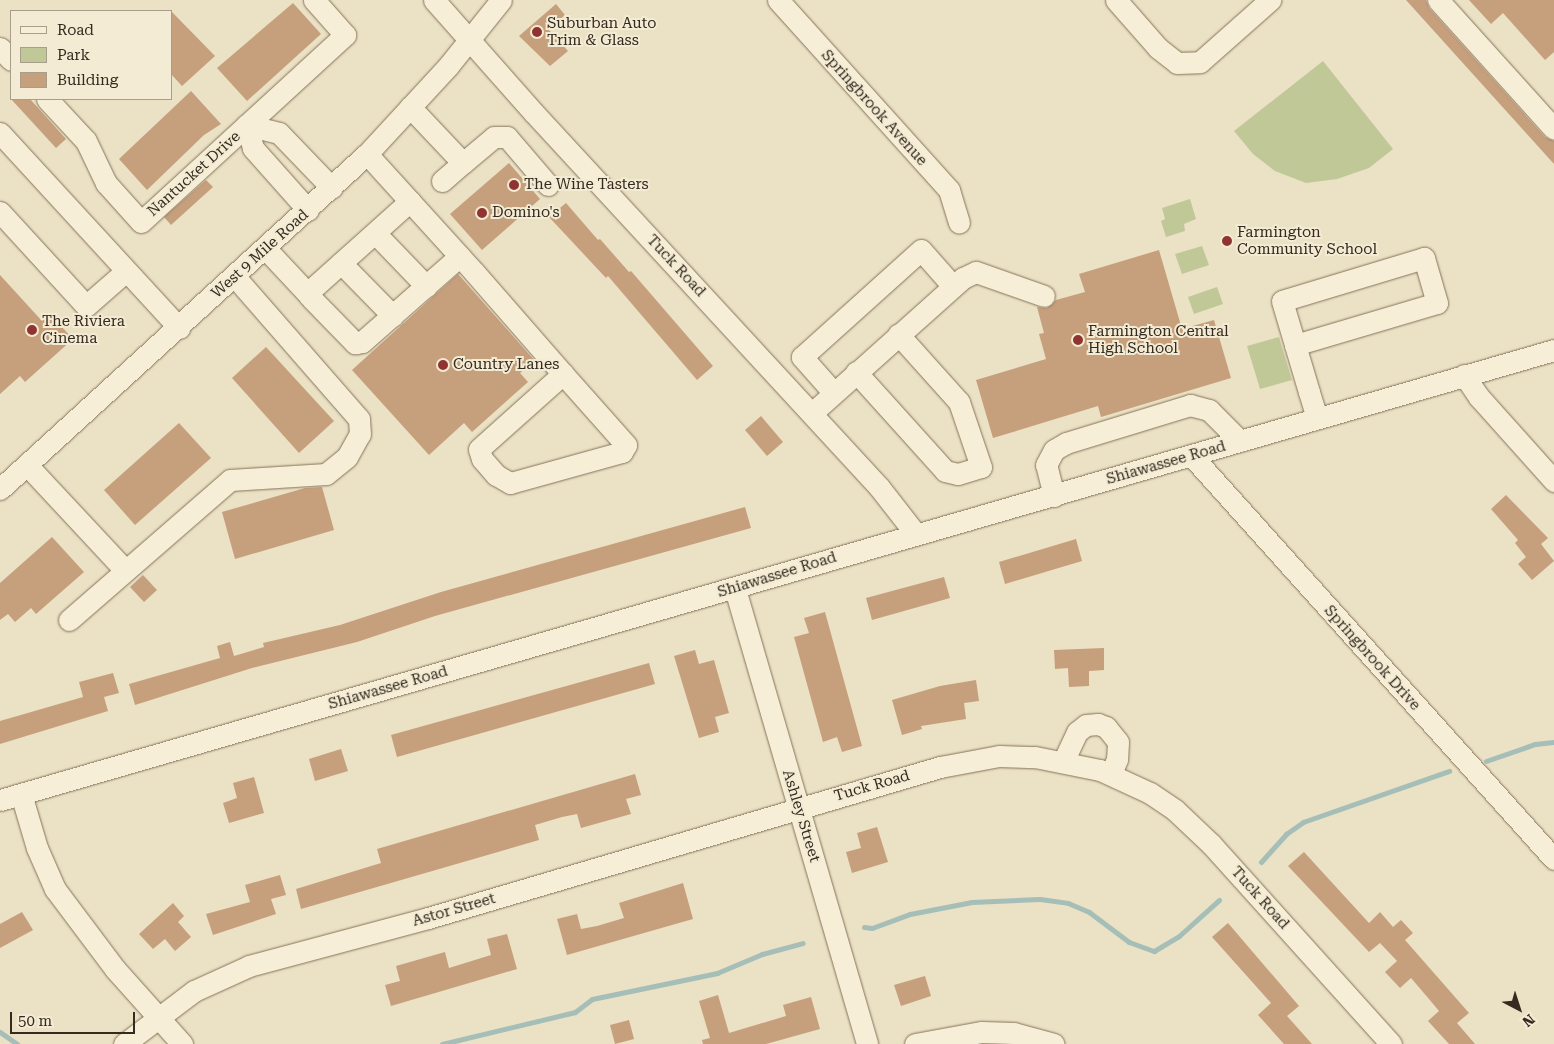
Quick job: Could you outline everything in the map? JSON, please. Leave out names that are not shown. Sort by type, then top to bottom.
[{"type":"street","name":"Nantucket Drive","points":[[48,100],[86,141],[106,183],[141,222],[345,35],[314,0]]},
{"type":"street","name":"Tuck Road","points":[[434,0],[534,113],[880,487],[915,533]]},
{"type":"street","name":"West 9 Mile Road","points":[[0,489],[235,277],[367,154],[470,39],[501,0]]},
{"type":"street","name":"Springbrook Avenue","points":[[778,0],[949,190],[959,222]]},
{"type":"street","points":[[1116,0],[1158,48],[1177,63],[1200,62],[1270,0]]},
{"type":"street","points":[[1438,0],[1554,129]]},
{"type":"street","points":[[0,48],[10,59]]},
{"type":"street","points":[[410,107],[463,163]]},
{"type":"street","name":"Nantucket Drive","points":[[247,125],[279,133],[332,188]]},
{"type":"street","name":"Nantucket Drive","points":[[247,125],[253,148],[308,210]]},
{"type":"street","points":[[0,134],[179,328]]},
{"type":"street","points":[[442,181],[494,137],[507,138],[548,185]]},
{"type":"street","points":[[367,154],[460,256],[564,374],[626,445],[622,452],[510,482],[496,475],[482,459],[479,448],[564,374]]},
{"type":"street","points":[[309,295],[312,289],[376,233],[410,200]]},
{"type":"street","points":[[0,212],[86,306],[126,271]]},
{"type":"street","points":[[376,233],[426,286]]},
{"type":"street","points":[[265,248],[355,343],[368,338],[460,256]]},
{"type":"street","points":[[833,392],[802,356],[921,250],[952,285]]},
{"type":"street","points":[[1295,346],[1437,302],[1424,258],[1282,301],[1295,346],[1317,418]]},
{"type":"street","points":[[341,263],[393,316]]},
{"type":"street","points":[[812,413],[952,285],[976,272],[1044,296]]},
{"type":"street","points":[[69,620],[230,480],[326,474],[347,456],[360,434],[358,419],[235,277]]},
{"type":"street","points":[[856,372],[944,471],[958,474],[981,467],[959,402],[898,334]]},
{"type":"street","name":"Shiawassee Road","points":[[0,800],[735,589],[915,533],[1054,496],[1554,350]]},
{"type":"street","points":[[1464,375],[1479,397],[1554,481]]},
{"type":"street","points":[[1054,496],[1046,465],[1054,450],[1066,443],[1190,405],[1209,410],[1240,441]]},
{"type":"street","name":"Springbrook Drive","points":[[1191,455],[1554,859]]},
{"type":"street","points":[[27,465],[125,570]]},
{"type":"street","name":"Ashley Street","points":[[735,589],[800,807],[867,1044]]},
{"type":"street","points":[[1063,762],[1076,732],[1086,725],[1098,724],[1106,727],[1118,742],[1117,759],[1111,774]]},
{"type":"street","name":"Tuck Road","points":[[800,807],[971,760],[999,756],[1035,757],[1111,774],[1150,793],[1197,830],[1390,1044]]},
{"type":"street","points":[[21,794],[37,848],[56,889],[84,931],[182,1044]]},
{"type":"street","name":"Astor Street","points":[[124,1044],[158,1016],[194,991],[249,966],[428,918],[800,807]]},
{"type":"street","points":[[915,1044],[982,1032],[1014,1033],[1054,1044]]},
{"type":"green space","points":[[1323,61],[1393,149],[1369,168],[1337,179],[1306,183],[1275,171],[1253,154],[1234,131]]},
{"type":"green space","points":[[1190,199],[1196,219],[1184,224],[1185,231],[1166,237],[1161,221],[1165,219],[1162,208]]},
{"type":"green space","points":[[1202,246],[1209,265],[1182,274],[1175,254]]},
{"type":"green space","points":[[1217,287],[1223,304],[1194,314],[1188,297]]},
{"type":"green space","points":[[1279,337],[1292,380],[1260,389],[1247,346]]},
{"type":"building","points":[[1406,0],[1426,0],[1429,8],[1545,137],[1554,141],[1554,164]]},
{"type":"building","points":[[1469,0],[1554,0],[1554,52],[1545,60],[1503,13],[1491,24]]},
{"type":"building","points":[[293,3],[321,34],[247,101],[217,68]]},
{"type":"building","name":"Suburban Auto Trim & Glass","points":[[556,4],[565,15],[548,29],[568,51],[550,66],[519,36]]},
{"type":"building","points":[[172,12],[215,56],[182,86],[172,75]]},
{"type":"building","points":[[191,91],[221,124],[204,135],[147,190],[119,159]]},
{"type":"building","points":[[12,100],[31,100],[66,139],[56,148]]},
{"type":"building","points":[[509,163],[540,199],[482,250],[450,214]]},
{"type":"building","points":[[206,180],[213,187],[171,225],[164,217]]},
{"type":"building","points":[[566,203],[598,240],[600,239],[629,272],[631,271],[713,366],[697,380],[608,276],[606,278],[549,217]]},
{"type":"building","name":"Farmington Central High School","points":[[1159,250],[1182,329],[1214,320],[1231,378],[1101,417],[1098,406],[993,438],[976,380],[1046,359],[1039,334],[1044,333],[1037,307],[1047,308],[1056,300],[1085,292],[1079,274]]},
{"type":"building","name":"Country Lanes","points":[[458,274],[534,360],[520,373],[528,382],[472,432],[464,423],[429,455],[352,370]]},
{"type":"building","name":"The Riviera Cinema","points":[[0,275],[42,321],[50,314],[73,339],[25,382],[20,376],[0,394]]},
{"type":"building","points":[[266,347],[334,421],[299,453],[232,378]]},
{"type":"building","points":[[761,416],[783,442],[767,456],[745,430]]},
{"type":"building","points":[[179,423],[211,458],[135,525],[104,490]]},
{"type":"building","points":[[322,487],[334,530],[235,559],[222,512],[305,488]]},
{"type":"building","points":[[1506,495],[1548,538],[1541,544],[1554,561],[1532,580],[1518,564],[1526,557],[1515,543],[1518,540],[1491,509]]},
{"type":"building","points":[[745,507],[751,528],[435,616],[357,642],[252,668],[135,705],[129,684],[220,658],[217,646],[230,642],[234,656],[264,647],[263,643],[340,625],[441,592]]},
{"type":"building","points":[[52,537],[84,572],[36,614],[31,608],[15,622],[8,614],[0,620],[0,583]]},
{"type":"building","points":[[1076,539],[1082,561],[1005,584],[999,562]]},
{"type":"building","points":[[143,575],[157,590],[144,602],[130,587]]},
{"type":"building","points":[[944,577],[950,598],[872,620],[866,598]]},
{"type":"building","points":[[825,612],[862,746],[842,752],[837,737],[823,742],[794,637],[809,633],[804,618]]},
{"type":"building","points":[[1104,648],[1104,670],[1089,671],[1089,686],[1069,687],[1068,668],[1055,669],[1054,650]]},
{"type":"building","points":[[695,650],[699,664],[714,660],[729,713],[715,717],[719,732],[699,738],[674,656]]},
{"type":"building","points":[[649,663],[655,684],[397,757],[391,735]]},
{"type":"building","points":[[113,673],[119,693],[104,697],[108,711],[0,744],[0,721],[83,697],[79,682]]},
{"type":"building","points":[[976,680],[979,701],[964,703],[966,719],[921,726],[922,729],[902,735],[892,700],[940,686]]},
{"type":"building","points":[[341,749],[348,771],[315,781],[309,759]]},
{"type":"building","points":[[635,774],[641,795],[626,799],[631,814],[581,828],[577,814],[562,817],[535,825],[539,840],[301,909],[296,889],[381,863],[377,849]]},
{"type":"building","points":[[254,777],[264,813],[229,823],[223,803],[237,798],[233,783]]},
{"type":"building","points":[[877,827],[888,862],[852,873],[846,852],[861,848],[857,833]]},
{"type":"building","points":[[1304,852],[1369,923],[1380,912],[1393,927],[1401,920],[1413,933],[1405,940],[1469,1013],[1457,1023],[1475,1044],[1449,1044],[1428,1021],[1439,1011],[1411,978],[1400,988],[1385,972],[1397,961],[1380,943],[1369,952],[1288,866]]},
{"type":"building","points":[[280,875],[286,895],[271,899],[276,914],[213,935],[206,914],[250,902],[245,885]]},
{"type":"building","points":[[683,883],[693,919],[567,955],[557,919],[577,914],[581,929],[597,926],[624,918],[619,903]]},
{"type":"building","points":[[173,903],[184,916],[178,922],[191,937],[175,951],[165,939],[153,949],[139,934]]},
{"type":"building","points":[[22,912],[33,930],[0,948],[0,924]]},
{"type":"building","points":[[1228,923],[1299,1006],[1287,1016],[1312,1044],[1284,1044],[1258,1015],[1271,1003],[1212,937]]},
{"type":"building","points":[[507,934],[517,969],[391,1006],[385,985],[400,981],[396,966],[445,952],[449,968],[491,955],[487,939]]},
{"type":"building","points":[[925,976],[931,996],[901,1006],[894,985]]},
{"type":"building","points":[[718,995],[729,1033],[786,1016],[783,1005],[811,997],[820,1029],[766,1044],[703,1044],[702,1040],[710,1038],[699,1001]]},
{"type":"building","points":[[629,1020],[634,1039],[615,1044],[610,1025]]},
{"type":"waterway","points":[[1486,761],[1535,744],[1554,742]]},
{"type":"waterway","points":[[1261,862],[1286,834],[1303,822],[1449,771]]},
{"type":"waterway","points":[[864,927],[872,928],[910,914],[972,902],[1040,899],[1068,903],[1089,912],[1129,942],[1154,951],[1179,936],[1219,900]]},
{"type":"waterway","points":[[442,1044],[575,1012],[592,999],[717,973],[762,954],[803,943]]},
{"type":"waterway","points":[[0,1032],[17,1044]]},
{"type":"place","name":"Suburban Auto Trim & Glass","points":[[537,32]]},
{"type":"place","name":"The Wine Tasters","points":[[514,185]]},
{"type":"place","name":"Domino's","points":[[482,213]]},
{"type":"place","name":"Farmington Community School","points":[[1227,241]]},
{"type":"place","name":"The Riviera Cinema","points":[[32,330]]},
{"type":"place","name":"Farmington Central High School","points":[[1078,340]]},
{"type":"place","name":"Country Lanes","points":[[443,365]]}]
